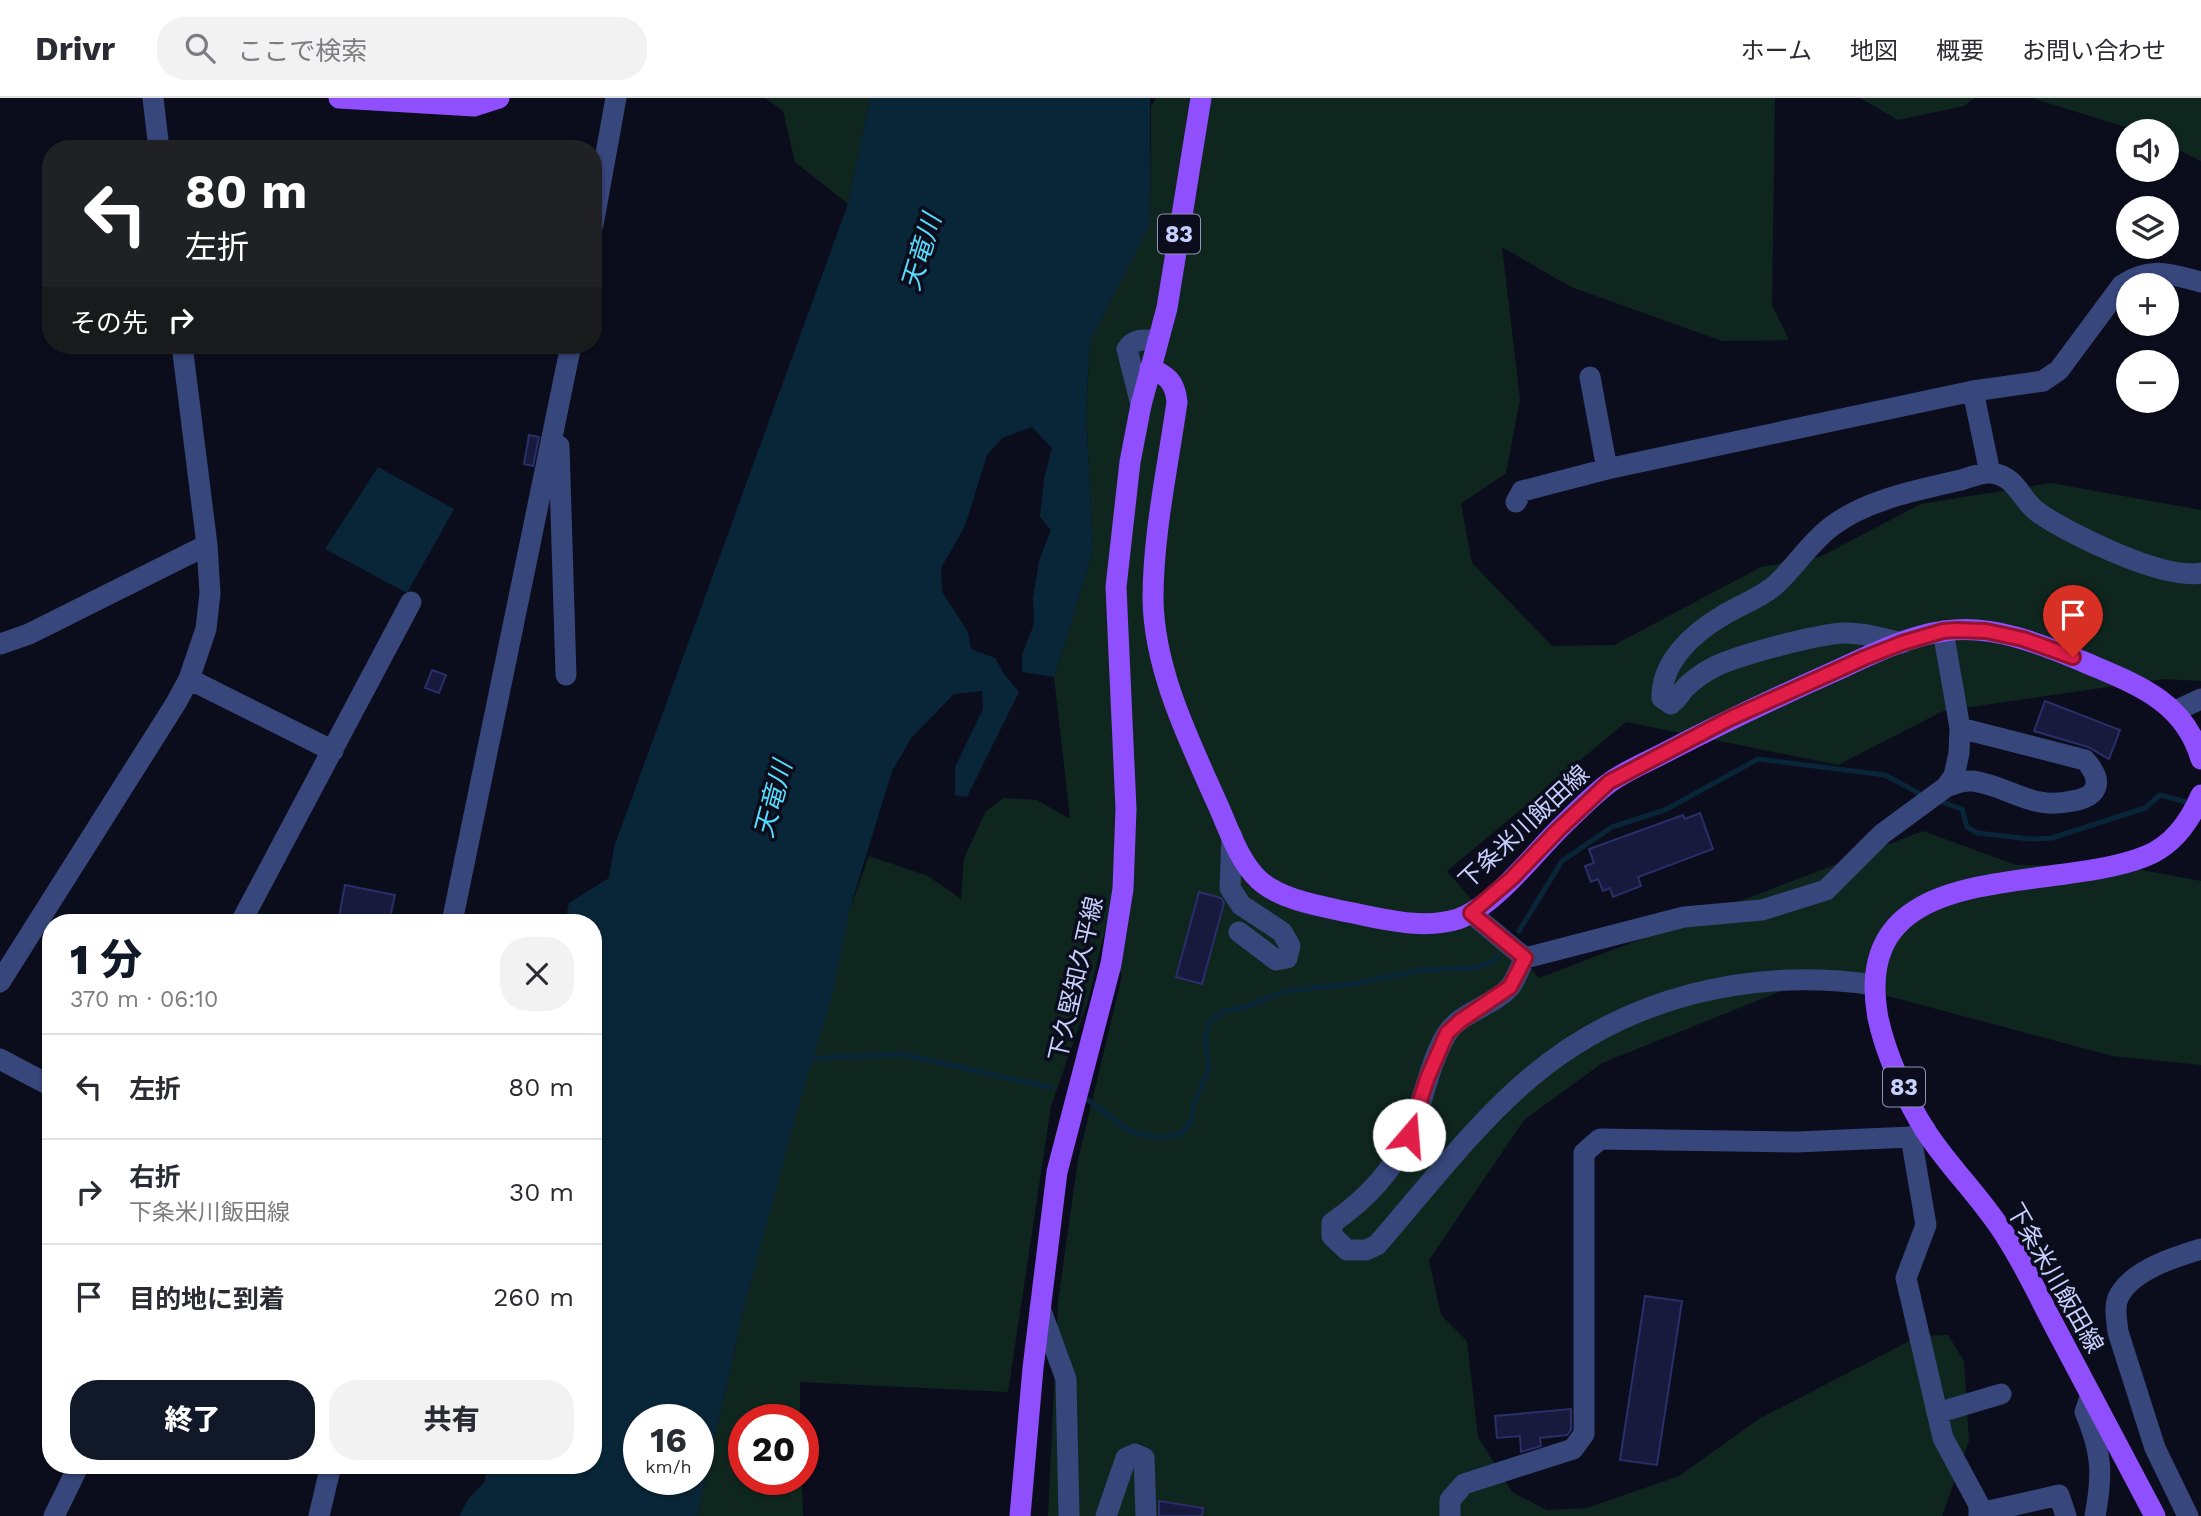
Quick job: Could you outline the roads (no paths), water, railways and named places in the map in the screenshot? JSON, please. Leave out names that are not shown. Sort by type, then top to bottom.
[{"type":"main road","points":[[339,98],[474,106],[499,98]]},
{"type":"main road","name":"83","points":[[1150,368],[1167,308],[1201,98]]},
{"type":"main road","name":"下久堅知久平線","points":[[1020,1516],[1040,1308],[1057,1172],[1111,964],[1124,889],[1126,810],[1116,587],[1130,462],[1150,368]]},
{"type":"main road","name":"下条米川飯田線","points":[[1150,368],[1173,383],[1177,401],[1155,560],[1154,614],[1170,687],[1192,748],[1242,858],[1257,878],[1279,893],[1342,911],[1413,923],[1443,922],[1471,913],[1512,878],[1609,782],[1729,719],[1902,643],[1943,631],[1986,631],[2023,639],[2119,677],[2175,711],[2195,739],[2201,759]]},
{"type":"main road","name":"下条米川飯田線","points":[[2155,1516],[2007,1238],[1918,1133],[1886,1046],[1878,1019],[1874,985],[1878,959],[1888,936],[1920,906],[1973,888],[2083,872],[2147,855],[2174,838],[2197,805]]},
{"type":"street","points":[[153,98],[158,140]]},
{"type":"street","points":[[602,177],[617,98]]},
{"type":"street","points":[[1516,502],[1522,491],[1607,469],[1973,391],[2043,382],[2059,370],[2122,285],[2133,278],[2161,271],[2201,282]]},
{"type":"street","points":[[1140,405],[1127,349],[1139,339],[1158,341]]},
{"type":"street","points":[[50,914],[189,679],[206,629],[210,593],[207,545],[184,354]]},
{"type":"street","points":[[454,914],[569,354]]},
{"type":"street","points":[[1590,377],[1607,469]]},
{"type":"street","points":[[1973,391],[1990,473]]},
{"type":"street","points":[[555,431],[561,454],[566,675]]},
{"type":"street","points":[[1902,643],[1861,634],[1842,633],[1790,644],[1717,666],[1698,677],[1671,704],[1662,698],[1662,686],[1673,659],[1695,636],[1719,617],[1772,588],[1830,527],[1852,513],[1877,503],[1990,473],[2013,481],[2036,511],[2089,543],[2154,567],[2201,573]]},
{"type":"street","points":[[0,644],[29,634],[207,545]]},
{"type":"street","points":[[245,914],[411,601]]},
{"type":"street","points":[[1943,631],[1960,729],[1954,776],[1944,789]]},
{"type":"street","points":[[189,679],[333,751]]},
{"type":"street","points":[[2175,711],[2201,699]]},
{"type":"street","points":[[1874,985],[1834,979],[1752,981],[1681,995],[1621,1020],[1564,1052],[1530,1077],[1465,1143],[1377,1245],[1366,1250],[1347,1250],[1332,1236],[1332,1223],[1351,1210],[1390,1170],[1409,1135],[1427,1079],[1447,1033],[1510,987],[1525,958],[1684,918],[1762,910],[1826,890],[1882,834],[1944,789],[1957,783],[1978,782],[2031,802],[2046,804],[2086,798],[2094,792],[2097,781],[2094,770],[2085,760],[1960,729]]},
{"type":"street","points":[[1232,836],[1230,888],[1241,905],[1282,932],[1290,946],[1287,958],[1276,960],[1239,932]]},
{"type":"street","points":[[466,859],[468,914]]},
{"type":"street","points":[[444,914],[449,898],[459,890]]},
{"type":"street","points":[[1471,913],[1525,958]]},
{"type":"street","points":[[0,982],[42,926]]},
{"type":"street","points":[[0,1059],[42,1081]]},
{"type":"street","points":[[1450,1516],[1450,1500],[1464,1485],[1573,1449],[1584,1434],[1584,1153],[1600,1139],[1797,1142],[1918,1133],[1926,1225],[1906,1278],[1943,1438],[1979,1505],[1980,1514],[2059,1495],[2066,1516]]},
{"type":"street","points":[[2188,1516],[2155,1448],[2115,1313],[2119,1295],[2132,1280],[2201,1249]]},
{"type":"street","points":[[1040,1308],[1066,1379],[1069,1516]]},
{"type":"street","points":[[1937,1413],[2001,1394]]},
{"type":"street","points":[[2091,1395],[2085,1412],[2094,1433],[2102,1479],[2095,1516]]},
{"type":"street","points":[[1106,1516],[1126,1458],[1135,1454],[1144,1458],[1146,1516]]},
{"type":"street","points":[[54,1516],[75,1474]]},
{"type":"street","points":[[319,1516],[329,1474]]},
{"type":"water","name":"天竜川","points":[[870,98],[1150,98],[1150,224],[1090,342],[1086,410],[1093,552],[1054,677],[1022,672],[1022,655],[1034,624],[1033,598],[1039,561],[1051,530],[1040,517],[1044,479],[1052,448],[1032,427],[1002,438],[987,455],[965,526],[941,568],[942,592],[968,632],[971,649],[995,658],[1019,692],[967,797],[955,795],[955,767],[983,709],[982,691],[954,694],[912,737],[892,771],[850,908],[832,997],[800,1101],[743,1312],[714,1441],[714,1404],[623,1404],[623,1495],[702,1495],[697,1516],[459,1516],[469,1498],[484,1483],[486,1474],[602,1474],[602,914],[567,914],[569,903],[609,878],[614,847],[848,204]]},
{"type":"water","points":[[378,467],[454,509],[407,593],[325,549]]},
{"type":"waterway","points":[[1519,931],[1562,861],[1612,827],[1665,810],[1758,759],[1885,775],[1924,796]]},
{"type":"waterway","points":[[1936,800],[1962,809],[1967,827],[1977,833],[2030,839],[2052,838],[2145,808],[2160,795],[2190,803]]},
{"type":"waterway","points":[[1088,1100],[1129,1131],[1158,1138],[1180,1134],[1191,1122],[1194,1104],[1209,1069],[1205,1036],[1210,1022],[1224,1011],[1245,1007],[1285,991],[1352,984],[1422,970],[1473,968],[1493,962],[1498,956]]},
{"type":"waterway","points":[[807,1059],[901,1054],[1052,1088]]}]
